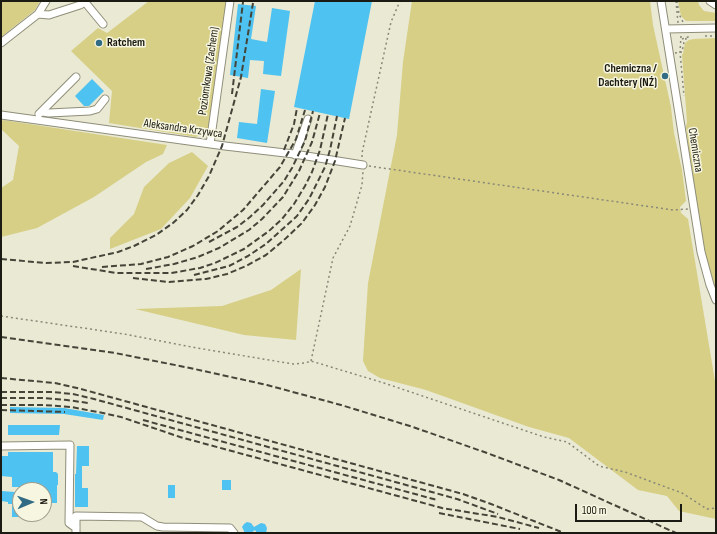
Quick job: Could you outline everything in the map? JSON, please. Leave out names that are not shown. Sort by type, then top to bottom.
[{"type":"street","points":[[1,43],[38,14],[46,1]]},
{"type":"street","points":[[38,14],[49,15],[80,5],[85,1],[103,24]]},
{"type":"street","name":"Poziomkowa (Zachem)","points":[[210,144],[230,1]]},
{"type":"street","name":"Chemiczna","points":[[661,1],[693,209],[704,264],[716,300]]},
{"type":"street","points":[[710,1],[716,4]]},
{"type":"street","points":[[666,29],[716,28]]},
{"type":"street","points":[[34,120],[76,77]]},
{"type":"street","points":[[42,112],[90,112],[97,109],[105,99]]},
{"type":"street","name":"Aleksandra Krzywca","points":[[1,115],[210,144],[295,154],[363,166]]},
{"type":"street","points":[[295,154],[308,119]]},
{"type":"street","points":[[1,446],[70,445],[69,523],[76,531]]},
{"type":"street","points":[[76,531],[76,516],[142,517],[163,527],[230,528],[234,533]]},
{"type":"path","points":[[311,360],[333,258],[350,226],[362,185],[364,176],[362,153],[390,22],[400,1]]},
{"type":"path","points":[[676,1],[676,9],[682,39],[680,52],[684,98]]},
{"type":"path","points":[[682,39],[692,36]]},
{"type":"path","points":[[700,36],[716,36]]},
{"type":"path","points":[[363,166],[673,210],[693,209]]},
{"type":"path","points":[[1,316],[124,334],[293,364],[305,363],[311,360],[544,437],[567,442],[599,466],[625,472],[682,493],[706,509],[716,508]]},
{"type":"shaded area","points":[[1,1],[40,1],[35,10],[1,37]]},
{"type":"shaded area","points":[[149,1],[226,1],[210,124],[206,132],[196,137],[109,123],[112,91],[71,51],[98,28],[107,33]]},
{"type":"shaded area","points":[[412,1],[650,1],[653,25],[671,107],[674,133],[682,170],[686,201],[680,207],[681,213],[688,219],[716,387],[716,519],[679,511],[667,496],[638,490],[569,438],[529,427],[426,390],[380,378],[368,371],[363,361],[368,283],[397,135],[403,62]]},
{"type":"shaded area","points":[[678,1],[698,1],[699,5],[704,11],[716,13],[716,21],[686,21],[681,16]]},
{"type":"shaded area","points":[[716,38],[716,289],[705,254],[692,175],[686,127],[687,122],[682,54],[685,43],[689,40]]},
{"type":"shaded area","points":[[3,120],[167,145],[163,154],[146,162],[94,197],[37,228],[1,237],[1,188],[13,180],[19,146],[1,129],[1,123]]},
{"type":"shaded area","points":[[192,152],[208,166],[190,198],[161,229],[110,249],[110,238],[134,214],[144,187],[169,163]]},
{"type":"shaded area","points":[[301,269],[296,340],[244,335],[135,309],[222,306],[271,290]]},
{"type":"building","points":[[315,1],[372,1],[349,119],[294,107]]},
{"type":"building","points":[[238,4],[256,6],[251,39],[267,42],[272,8],[290,11],[281,76],[263,74],[264,61],[250,60],[248,78],[230,75]]},
{"type":"building","points":[[92,79],[104,91],[89,106],[84,106],[75,96]]},
{"type":"building","points":[[261,89],[275,91],[267,143],[237,138],[239,122],[257,124]]},
{"type":"building","points":[[10,407],[64,408],[104,415],[103,420],[64,414],[10,413]]},
{"type":"building","points":[[8,425],[60,425],[59,435],[8,435]]},
{"type":"building","points":[[77,446],[89,446],[89,466],[82,466],[82,488],[88,488],[88,507],[75,507]]},
{"type":"building","points":[[8,452],[53,452],[53,472],[58,474],[57,503],[52,503],[52,482],[12,482],[12,477],[1,476],[1,456],[8,456]]},
{"type":"building","points":[[222,480],[231,480],[231,490],[222,490]]},
{"type":"building","points":[[168,485],[175,485],[175,498],[168,498]]},
{"type":"building","points":[[1,491],[12,492],[12,504],[1,501]]},
{"type":"building","points":[[247,522],[251,523],[254,527],[261,523],[265,524],[267,528],[266,533],[257,533],[255,530],[251,533],[245,533],[242,527]]},
{"type":"railway","points":[[232,94],[243,2]]},
{"type":"railway","points":[[1,259],[46,263],[73,262],[118,252],[156,235],[173,223],[187,210],[209,176],[222,146],[241,77],[253,3]]},
{"type":"railway","points":[[284,150],[294,124],[297,108]]},
{"type":"railway","points":[[102,267],[141,264],[168,257],[193,246],[218,231],[243,210],[280,167],[296,139],[305,110]]},
{"type":"railway","points":[[209,242],[237,227],[250,217],[263,205],[284,181],[305,141],[313,111]]},
{"type":"railway","points":[[146,269],[174,264],[198,257],[219,248],[249,230],[262,219],[283,197],[299,171],[312,142],[320,113]]},
{"type":"railway","points":[[73,266],[116,273],[171,273],[200,268],[215,263],[244,249],[269,231],[282,219],[294,204],[312,172],[320,150],[328,114]]},
{"type":"railway","points":[[194,275],[229,266],[248,256],[266,244],[297,216],[309,199],[325,167],[337,116]]},
{"type":"railway","points":[[133,278],[169,282],[206,279],[227,274],[266,255],[302,223],[315,205],[325,187],[335,161],[345,118]]},
{"type":"railway","points":[[1,337],[115,353],[267,385],[341,405],[413,427],[559,480],[676,533]]},
{"type":"railway","points":[[1,378],[55,383],[81,389],[463,494],[564,533]]},
{"type":"railway","points":[[1,392],[52,392],[73,394],[94,399],[457,499],[498,514]]},
{"type":"railway","points":[[1,398],[42,398],[88,403]]},
{"type":"railway","points":[[1,405],[44,405],[71,407],[121,417],[180,437],[442,508],[498,517],[539,528]]},
{"type":"railway","points":[[1,410],[65,412]]},
{"type":"railway","points":[[143,420],[437,500]]},
{"type":"railway","points":[[439,513],[520,529]]},
{"type":"place","name":"Ratchem","points":[[99,43]]},
{"type":"place","name":"Chemiczna / Dachtery (NŹ)","points":[[665,76]]}]
